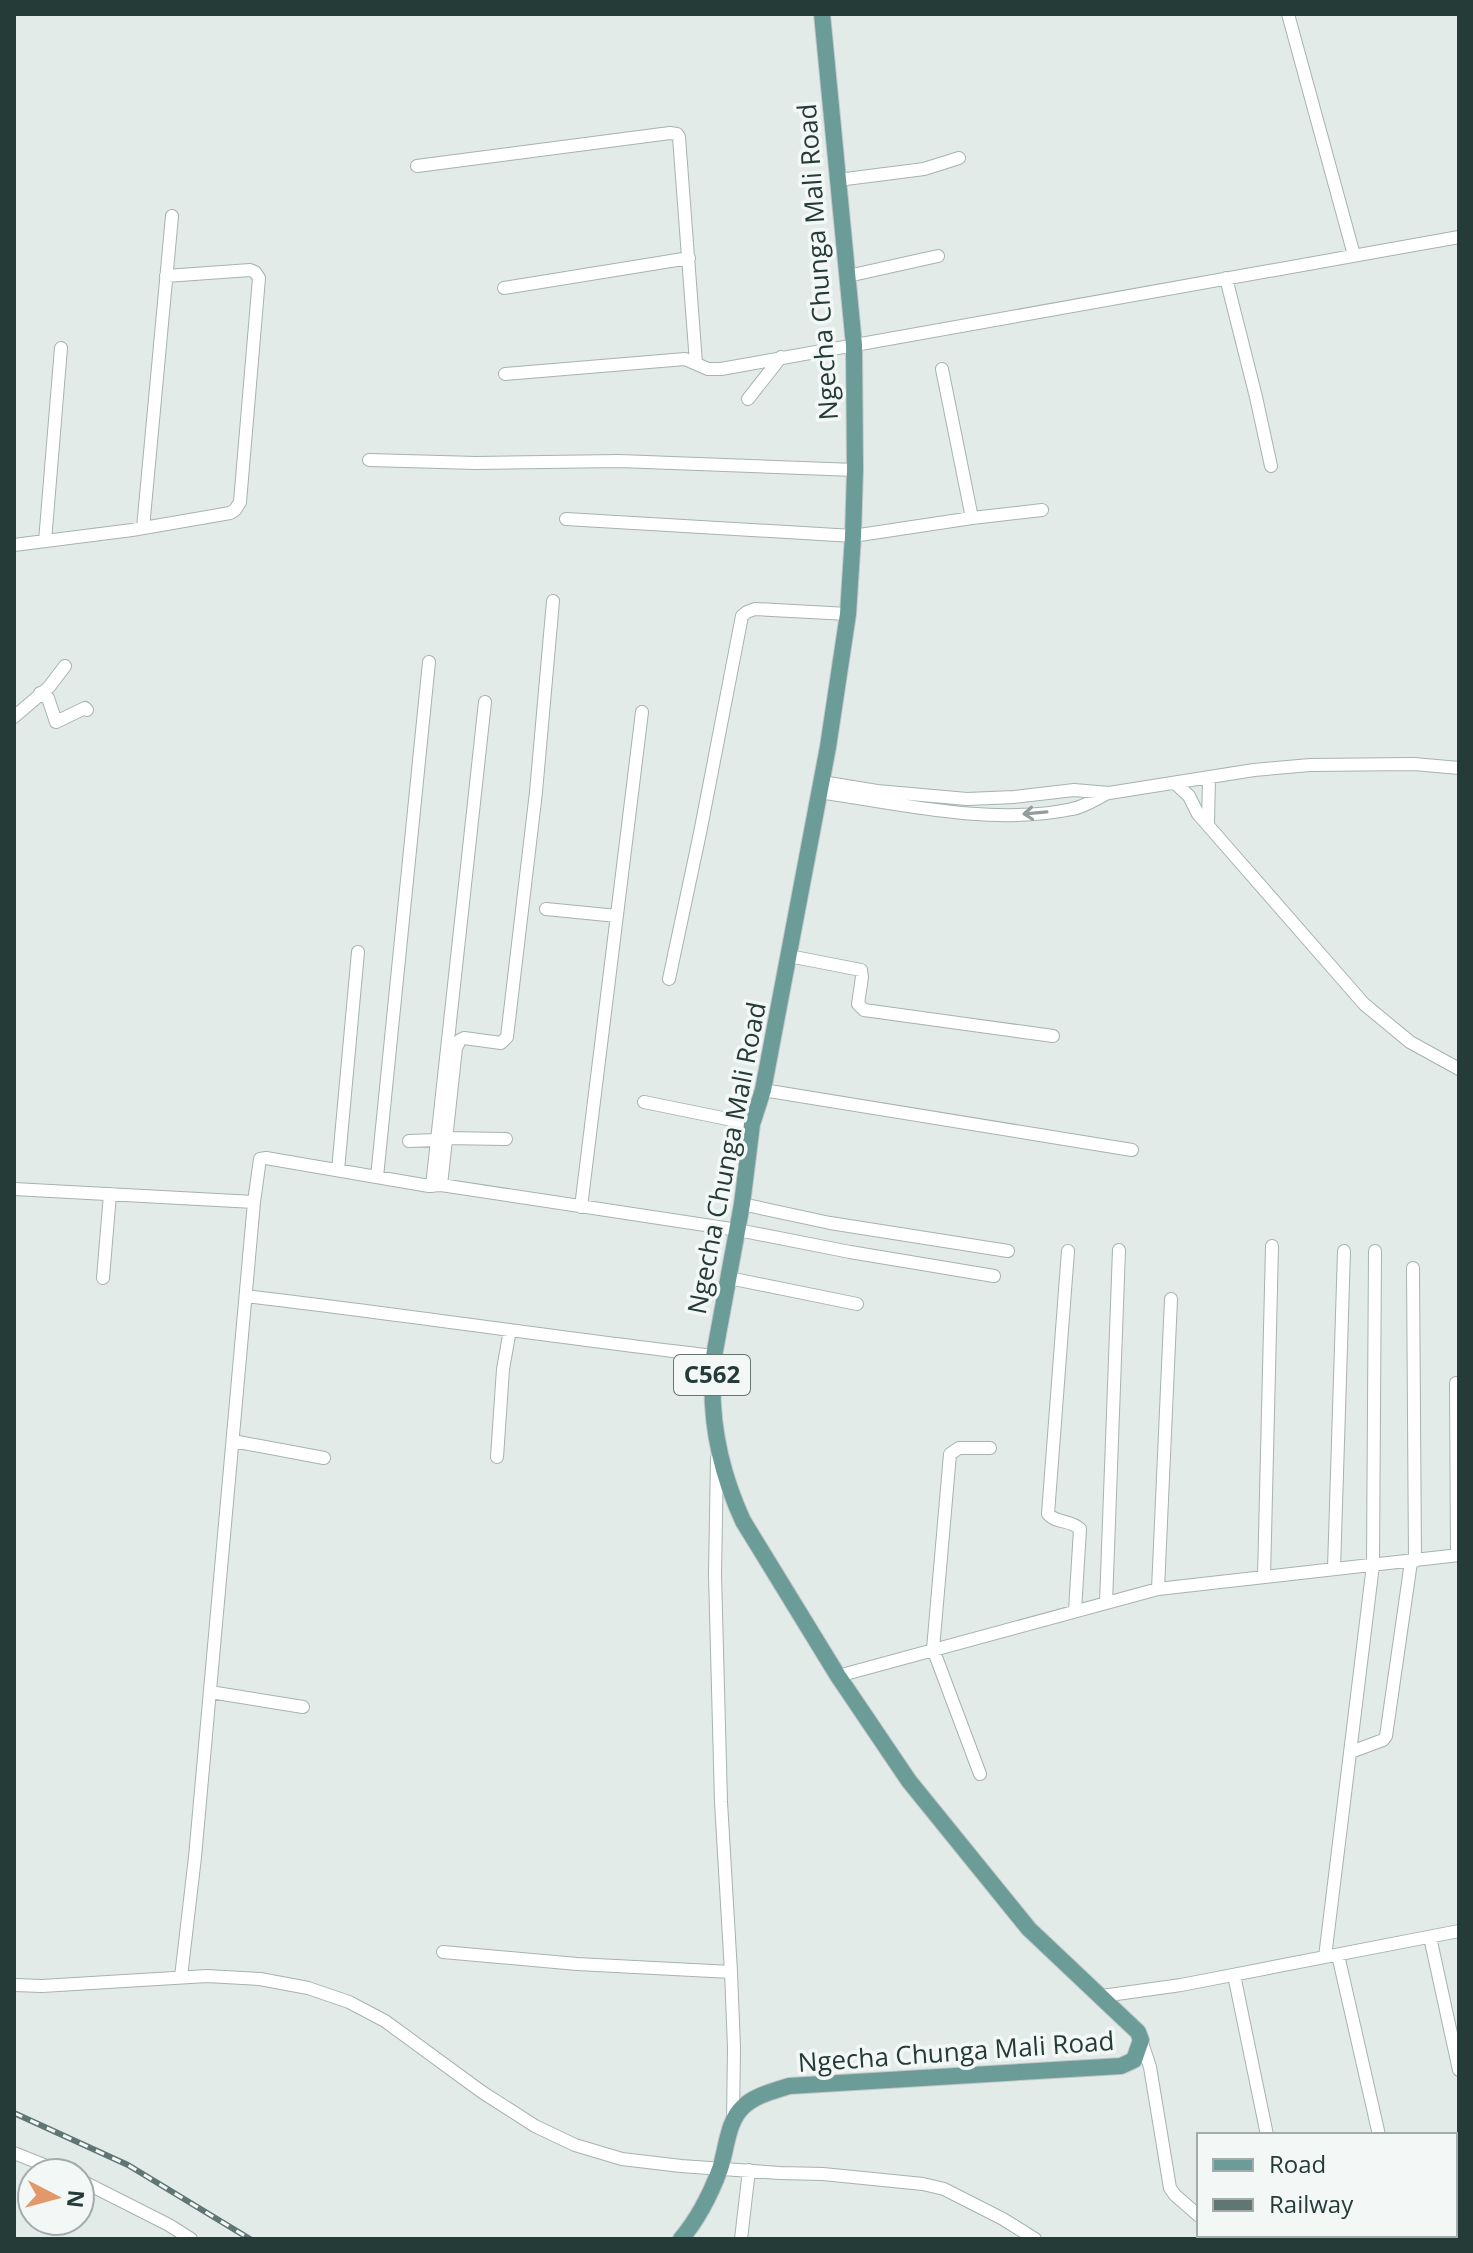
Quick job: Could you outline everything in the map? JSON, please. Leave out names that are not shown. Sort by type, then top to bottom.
[{"type":"main road","name":"Ngecha Chunga Mali Road","points":[[733,2121],[746,2104],[789,2086],[1121,2066],[1134,2060],[1141,2040],[1138,2032],[1102,1996],[1029,1929],[909,1781],[838,1676],[743,1521],[717,1447],[713,1408],[714,1356],[738,1230],[752,1124],[763,1090],[821,787],[848,614],[855,470],[854,345],[822,14]]},
{"type":"main road","points":[[681,2239],[701,2209],[720,2168],[733,2121]]},
{"type":"street","points":[[1288,14],[1354,255]]},
{"type":"street","points":[[417,166],[677,134],[696,363]]},
{"type":"street","points":[[838,180],[924,169],[959,158]]},
{"type":"street","points":[[143,528],[172,216]]},
{"type":"street","points":[[505,374],[685,359],[713,369],[1459,237]]},
{"type":"street","points":[[848,276],[938,256]]},
{"type":"street","points":[[504,288],[689,258]]},
{"type":"street","points":[[14,545],[230,513],[240,502],[259,278],[250,270],[166,276]]},
{"type":"street","points":[[1226,278],[1271,466]]},
{"type":"street","points":[[45,541],[61,348]]},
{"type":"street","points":[[748,399],[781,357]]},
{"type":"street","points":[[942,369],[972,518]]},
{"type":"street","points":[[369,460],[476,463],[619,461],[855,470]]},
{"type":"street","points":[[566,519],[853,536],[1042,510]]},
{"type":"street","points":[[441,1139],[460,1040],[501,1043],[507,1037],[536,792],[553,601]]},
{"type":"street","points":[[669,979],[742,616],[755,609],[848,614]]},
{"type":"street","points":[[377,1177],[429,662]]},
{"type":"street","points":[[14,717],[49,687],[65,666]]},
{"type":"street","points":[[40,693],[48,698],[56,722],[79,710],[87,710]]},
{"type":"street","points":[[436,1186],[485,702]]},
{"type":"street","points":[[581,1207],[642,712]]},
{"type":"street","points":[[821,787],[967,799],[1074,790],[1109,793],[1254,770],[1326,765],[1414,764],[1459,768]]},
{"type":"street","points":[[1208,823],[1209,777]]},
{"type":"street","points":[[1175,783],[1189,796],[1198,814],[1364,1004],[1410,1042],[1459,1069]]},
{"type":"street","points":[[821,787],[968,814],[996,815],[1074,809],[1109,793]]},
{"type":"street","points":[[546,909],[617,916]]},
{"type":"street","points":[[338,1170],[358,952]]},
{"type":"street","points":[[789,956],[861,970],[858,1004],[864,1010],[1053,1036]]},
{"type":"street","points":[[763,1090],[1132,1150]]},
{"type":"street","points":[[644,1102],[752,1124]]},
{"type":"street","points":[[409,1141],[506,1139]]},
{"type":"street","points":[[181,1977],[195,1857],[254,1202],[258,1162],[262,1158],[738,1230],[994,1276]]},
{"type":"street","points":[[14,1189],[254,1202]]},
{"type":"street","points":[[103,1278],[110,1194]]},
{"type":"street","points":[[742,1204],[830,1223],[1008,1251]]},
{"type":"street","points":[[1264,1577],[1272,1246]]},
{"type":"street","points":[[1106,1603],[1119,1250]]},
{"type":"street","points":[[1068,1251],[1048,1514],[1055,1520],[1073,1522],[1080,1529],[1075,1611]]},
{"type":"street","points":[[1334,1569],[1344,1251]]},
{"type":"street","points":[[1325,1957],[1373,1565],[1375,1251]]},
{"type":"street","points":[[1351,1752],[1386,1736],[1413,1561],[1413,1268]]},
{"type":"street","points":[[729,1278],[857,1304]]},
{"type":"street","points":[[246,1296],[714,1356]]},
{"type":"street","points":[[1158,1589],[1171,1299]]},
{"type":"street","points":[[497,1457],[503,1369],[510,1330]]},
{"type":"street","points":[[838,1676],[1158,1589],[1458,1555],[1456,1383]]},
{"type":"street","points":[[233,1441],[324,1458]]},
{"type":"street","points":[[717,1447],[715,1575],[721,1802],[734,2048],[733,2121]]},
{"type":"street","points":[[980,1774],[933,1649],[950,1454],[959,1448],[990,1448]]},
{"type":"street","points":[[210,1692],[303,1707]]},
{"type":"street","points":[[1102,1996],[1234,1975],[1459,1931]]},
{"type":"street","points":[[1430,1937],[1459,2070]]},
{"type":"street","points":[[443,1952],[577,1964],[731,1972]]},
{"type":"street","points":[[1338,1955],[1379,2133]]},
{"type":"street","points":[[1234,1975],[1267,2133]]},
{"type":"street","points":[[14,1985],[234,1977],[260,1979],[330,1994],[385,2021],[482,2092],[535,2126],[575,2145],[622,2159],[681,2166],[873,2178],[944,2189],[1035,2239]]},
{"type":"street","points":[[1141,2040],[1150,2067],[1170,2188],[1197,2214]]},
{"type":"street","points":[[741,2239],[749,2170]]},
{"type":"street","points":[[96,2188],[191,2239]]},
{"type":"railway","points":[[14,2113],[128,2165],[250,2239]]}]
